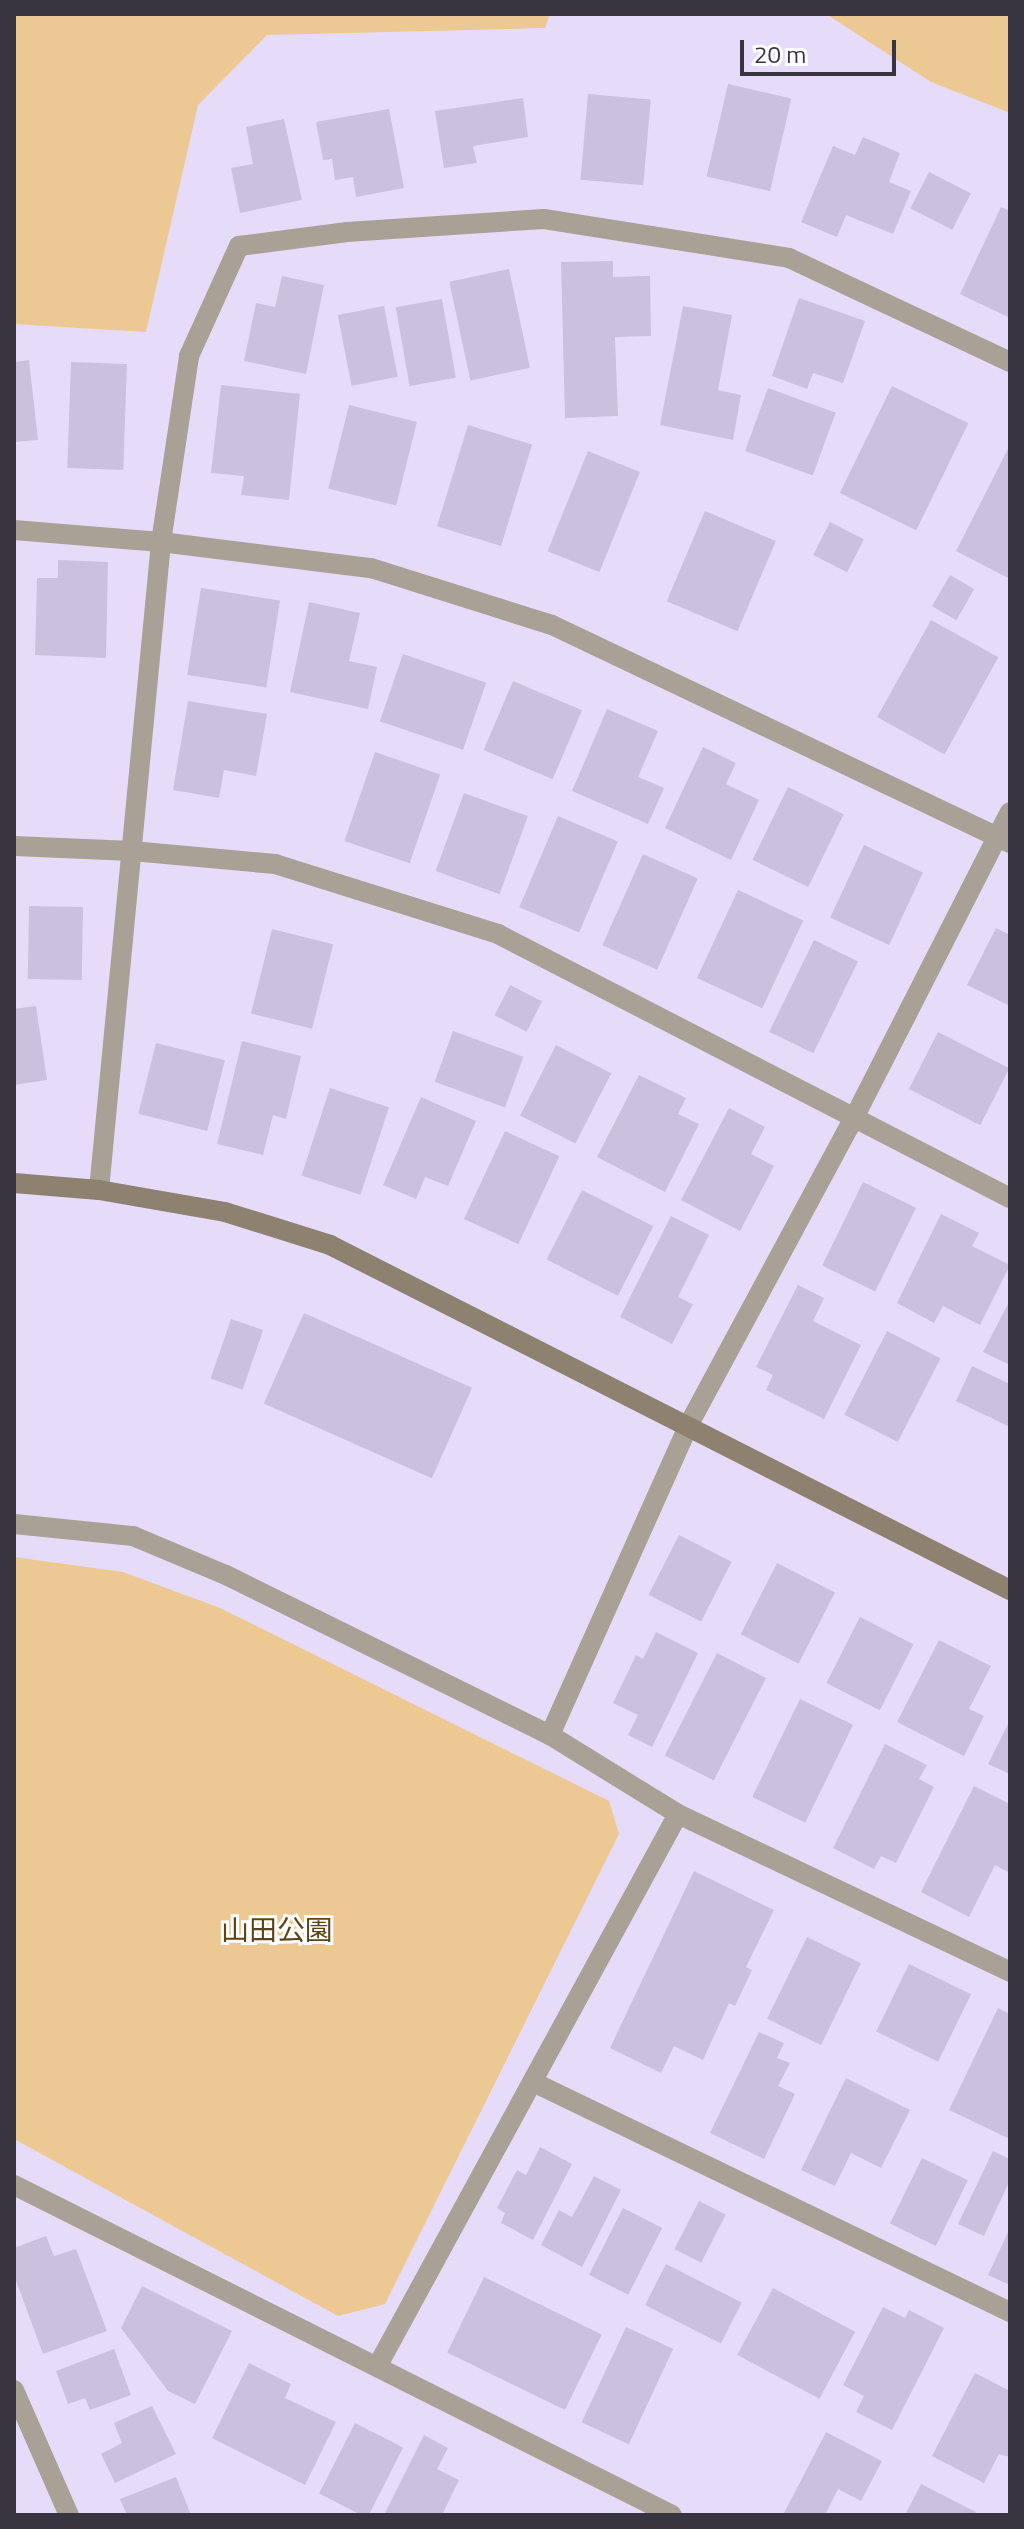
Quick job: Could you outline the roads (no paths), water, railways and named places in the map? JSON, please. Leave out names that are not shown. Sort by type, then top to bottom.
[{"type":"street","points":[[99,1190],[161,542],[189,356],[239,246],[347,232],[544,219],[789,258],[1010,362]]},
{"type":"street","points":[[14,530],[161,542],[371,568],[552,625],[1004,840]]},
{"type":"street","points":[[550,1735],[688,1426],[1004,840],[1010,812]]},
{"type":"street","points":[[14,846],[132,851],[275,864],[498,934],[1010,1198]]},
{"type":"street","points":[[14,1183],[99,1190],[225,1212],[330,1245],[1010,1590]]},
{"type":"street","points":[[14,1524],[133,1536],[226,1575],[550,1735],[678,1814],[1010,1972]]},
{"type":"street","points":[[378,2365],[678,1814]]},
{"type":"street","points":[[533,2082],[1010,2312]]},
{"type":"street","points":[[14,2185],[672,2515]]},
{"type":"street","points":[[14,2390],[69,2515]]},
{"type":"park label","name":"山田公園","points":[[277,1930]]}]
